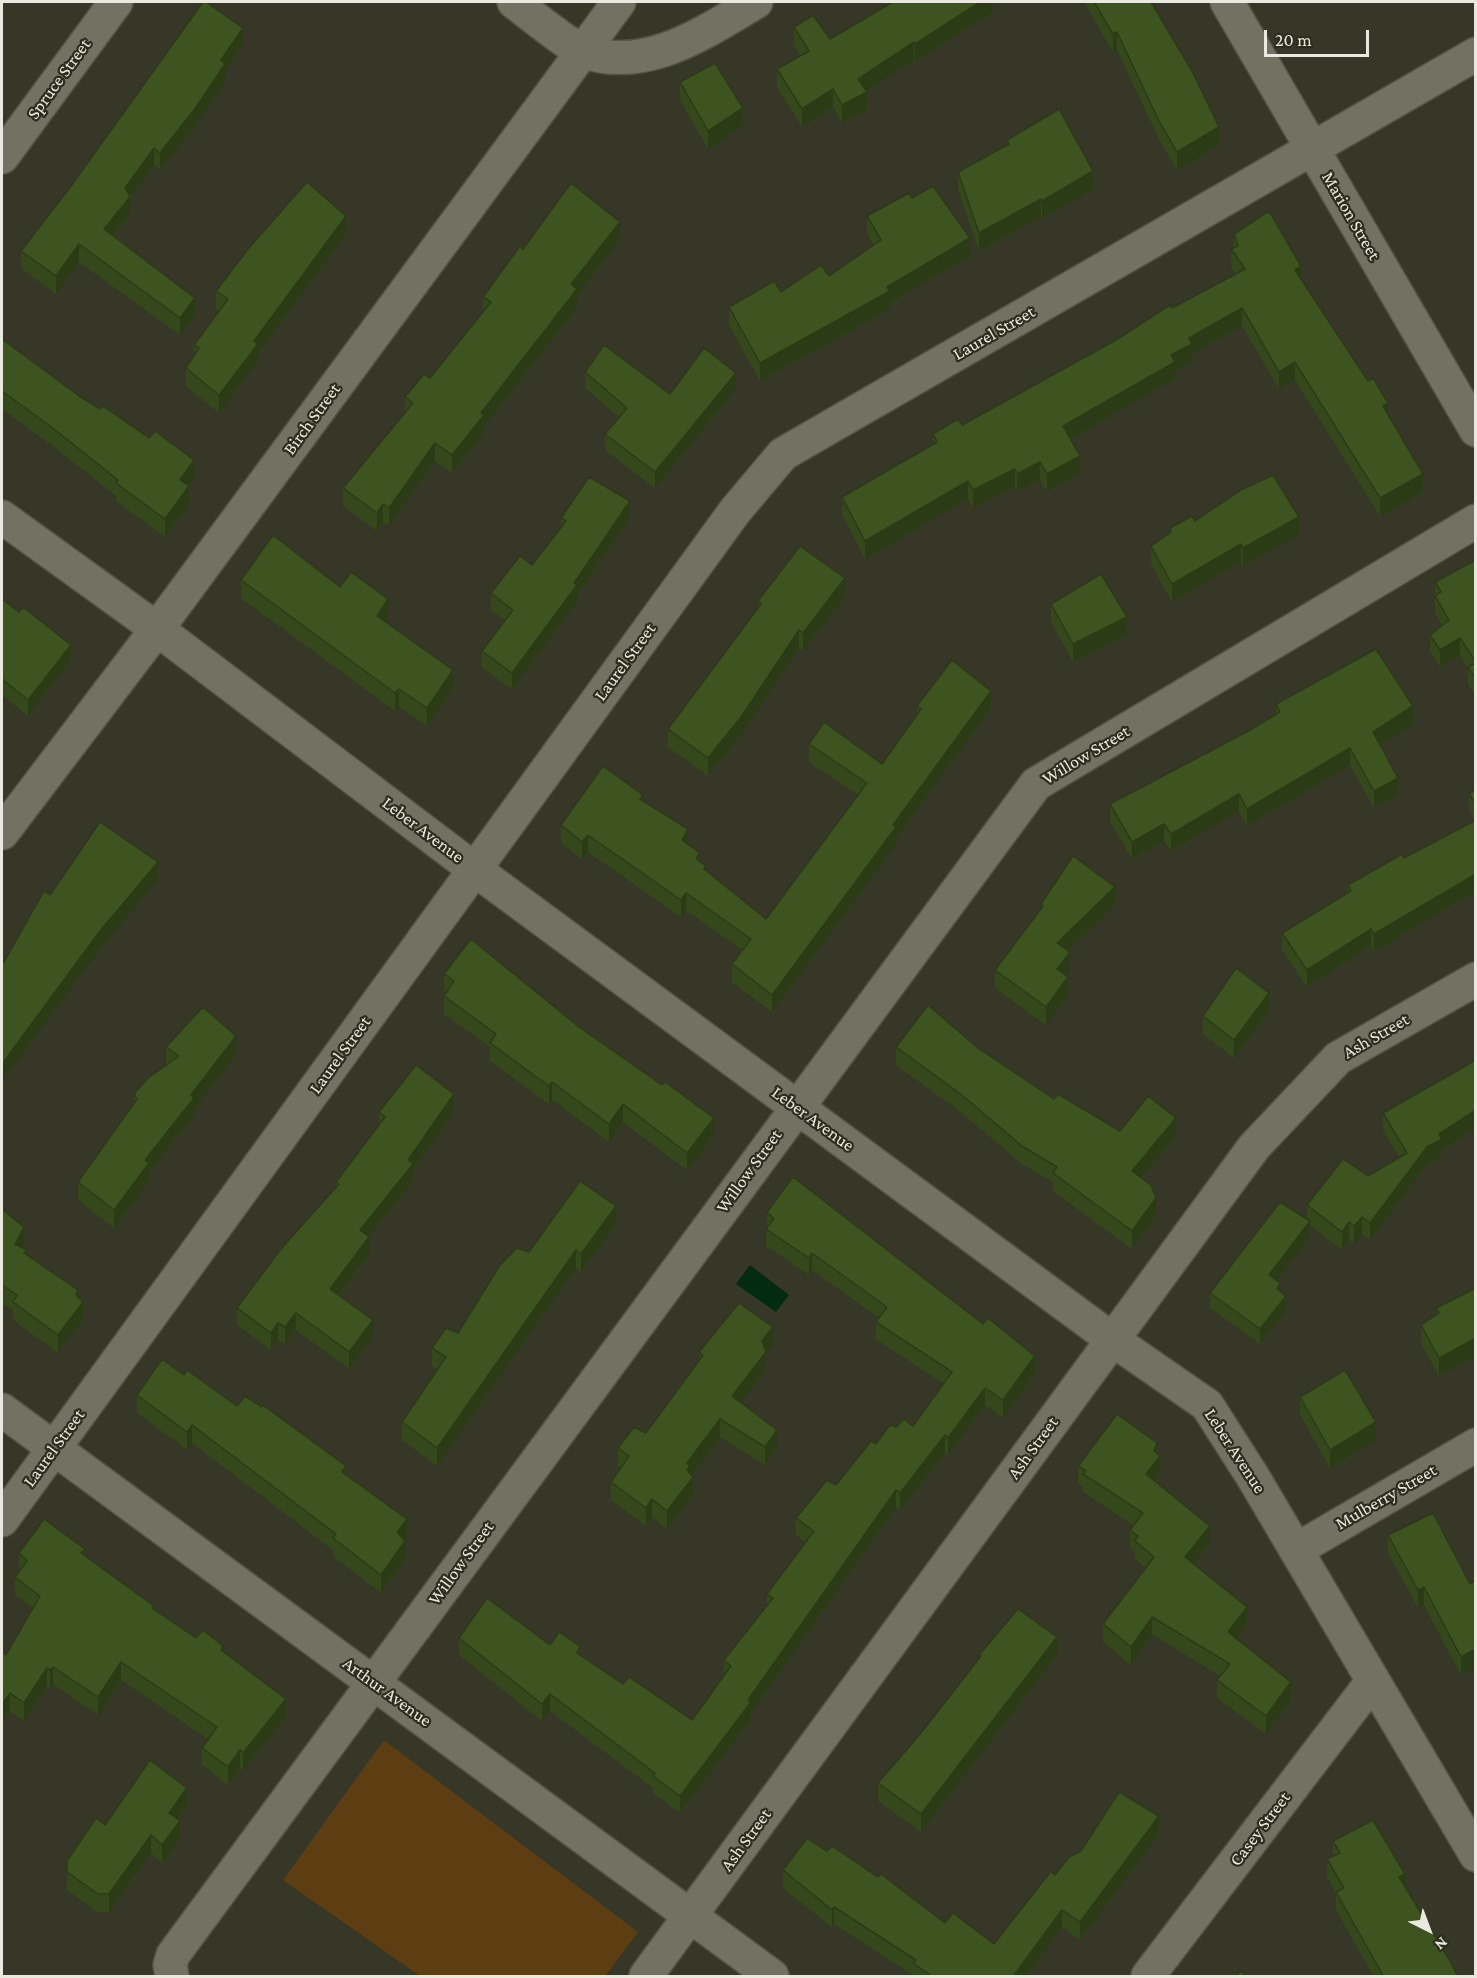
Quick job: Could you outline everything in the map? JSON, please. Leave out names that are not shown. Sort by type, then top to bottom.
[{"type":"street","name":"Spruce Street","points":[[2,157],[116,2]]},
{"type":"street","points":[[514,2],[584,52],[624,57],[677,47],[756,2]]},
{"type":"street","name":"Birch Street","points":[[2,833],[157,629],[620,2]]},
{"type":"street","name":"Marion Street","points":[[1227,2],[1476,430]]},
{"type":"street","name":"Laurel Street","points":[[2,1520],[735,511],[783,454],[1476,54]]},
{"type":"street","name":"Leber Avenue","points":[[2,517],[157,629],[474,869],[1113,1340],[1207,1405],[1296,1550],[1476,1855]]},
{"type":"street","name":"Willow Street","points":[[172,1977],[170,1965],[173,1955],[796,1106],[1036,784],[1476,521]]},
{"type":"street","name":"Ash Street","points":[[646,1977],[1254,1147],[1338,1058],[1476,979]]},
{"type":"street","name":"Arthur Avenue","points":[[2,1410],[772,1977]]},
{"type":"street","name":"Mulberry Street","points":[[1296,1550],[1476,1445]]},
{"type":"street","name":"Casey Street","points":[[1148,1977],[1372,1682]]},
{"type":"shaded area","points":[[750,1265],[789,1295],[776,1312],[736,1284]]},
{"type":"shaded area","points":[[384,1740],[638,1932],[605,1976],[420,1976],[283,1880]]},
{"type":"building","points":[[203,2],[243,28],[221,60],[225,64],[194,110],[160,153],[154,148],[125,188],[130,197],[104,229],[195,298],[180,318],[79,244],[56,276],[21,251],[71,186]]},
{"type":"building","points":[[893,2],[980,2],[858,79],[867,92],[842,105],[833,89],[802,109],[777,69],[809,51],[794,27],[813,15],[830,39]]},
{"type":"building","points":[[1094,2],[1151,2],[1192,71],[1219,127],[1177,152],[1158,119],[1117,32],[1113,34]]},
{"type":"building","points":[[715,63],[743,108],[708,131],[680,82]]},
{"type":"building","points":[[1059,109],[1093,171],[1042,201],[1041,199],[979,233],[958,172],[1009,144],[1007,140]]},
{"type":"building","points":[[307,182],[346,216],[254,341],[258,344],[219,395],[186,368],[199,348],[194,345],[228,299],[216,291],[249,248]]},
{"type":"building","points":[[571,183],[620,222],[571,284],[577,289],[481,413],[484,415],[452,455],[435,443],[389,508],[383,504],[377,513],[343,488],[413,403],[405,397],[424,374],[430,378],[491,302],[483,297],[520,246],[523,249]]},
{"type":"building","points":[[933,186],[970,238],[887,287],[890,291],[760,363],[729,307],[774,281],[781,292],[821,265],[829,276],[881,240],[867,216],[909,193],[912,198]]},
{"type":"building","points":[[1269,211],[1301,266],[1295,270],[1368,381],[1373,378],[1388,403],[1383,406],[1423,474],[1380,498],[1295,362],[1279,372],[1242,308],[1189,338],[1192,344],[1171,355],[1175,362],[1063,426],[1080,456],[1047,474],[1040,462],[1017,474],[1015,469],[973,490],[968,481],[865,541],[842,497],[937,442],[933,434],[958,419],[962,425],[1116,340],[1170,305],[1172,308],[1245,269],[1231,249],[1238,246],[1234,234]]},
{"type":"building","points":[[2,339],[79,396],[100,409],[103,406],[149,438],[155,431],[194,460],[180,480],[189,486],[165,519],[116,483],[118,480],[54,429],[2,391]]},
{"type":"building","points":[[604,345],[670,394],[704,348],[736,373],[655,472],[605,434],[627,408],[585,372]]},
{"type":"building","points":[[1273,475],[1299,517],[1243,548],[1241,544],[1172,584],[1151,546],[1171,532],[1170,528],[1192,516],[1195,521],[1241,490]]},
{"type":"building","points":[[589,477],[630,501],[574,583],[577,585],[512,673],[482,651],[513,610],[491,593],[520,556],[532,565],[566,521],[561,518]]},
{"type":"building","points":[[273,535],[340,587],[351,572],[388,599],[377,616],[453,670],[427,708],[399,689],[395,693],[241,580]]},
{"type":"building","points":[[800,546],[845,578],[803,633],[799,630],[741,717],[708,758],[668,729],[761,604],[758,601]]},
{"type":"building","points":[[1474,561],[1476,563],[1476,662],[1460,638],[1440,650],[1430,635],[1449,620],[1435,596],[1441,592],[1435,582]]},
{"type":"building","points":[[1101,574],[1127,617],[1073,644],[1051,604]]},
{"type":"building","points":[[2,599],[19,612],[23,607],[71,645],[28,700],[2,679]]},
{"type":"building","points":[[1376,649],[1413,706],[1373,732],[1398,778],[1374,791],[1350,748],[1247,809],[1239,794],[1171,834],[1164,824],[1132,842],[1110,804],[1252,729],[1280,712],[1276,704]]},
{"type":"building","points":[[952,660],[991,691],[893,825],[896,827],[772,995],[732,964],[751,939],[686,893],[681,900],[588,835],[582,842],[561,825],[603,766],[643,795],[640,799],[688,829],[682,840],[700,853],[696,859],[706,866],[704,869],[766,919],[867,783],[809,744],[824,722],[882,764],[921,709],[917,706]]},
{"type":"building","points":[[1476,663],[1476,679],[1468,667]]},
{"type":"building","points":[[1476,790],[1476,805],[1469,793]]},
{"type":"building","points":[[1476,820],[1476,874],[1374,934],[1371,929],[1307,970],[1282,933],[1351,891],[1348,885],[1402,854],[1404,858]]},
{"type":"building","points":[[100,822],[158,862],[100,931],[2,1064],[2,960],[4,962],[44,891],[50,895]]},
{"type":"building","points":[[1073,856],[1115,887],[1057,943],[1070,952],[1057,969],[1068,977],[1046,1007],[995,970],[1043,906],[1041,904]]},
{"type":"building","points":[[471,939],[579,1027],[662,1085],[665,1082],[714,1118],[687,1153],[623,1104],[609,1124],[552,1082],[549,1086],[490,1043],[496,1034],[444,996],[454,981],[444,974]]},
{"type":"building","points":[[1236,968],[1269,993],[1234,1040],[1203,1016]]},
{"type":"building","points":[[928,1005],[978,1048],[1054,1099],[1058,1094],[1120,1131],[1148,1096],[1176,1118],[1132,1171],[1151,1185],[1156,1198],[1132,1231],[1053,1173],[1057,1167],[1022,1146],[962,1095],[896,1047]]},
{"type":"building","points":[[203,1007],[236,1036],[191,1095],[194,1098],[145,1160],[149,1163],[114,1210],[78,1182],[137,1099],[134,1094],[148,1078],[179,1056],[166,1047]]},
{"type":"building","points":[[1476,1060],[1476,1110],[1439,1134],[1442,1139],[1427,1147],[1370,1223],[1362,1217],[1354,1226],[1349,1222],[1342,1232],[1307,1205],[1343,1159],[1368,1176],[1407,1153],[1383,1113]]},
{"type":"building","points":[[416,1065],[454,1094],[408,1160],[413,1164],[360,1230],[369,1237],[330,1289],[373,1320],[349,1352],[296,1313],[285,1327],[278,1323],[271,1333],[237,1308],[280,1250],[339,1184],[336,1182],[385,1117],[379,1112]]},
{"type":"building","points":[[793,1177],[983,1324],[988,1318],[1035,1356],[1003,1400],[985,1388],[948,1438],[945,1435],[900,1493],[896,1490],[748,1700],[751,1702],[680,1796],[653,1776],[655,1773],[550,1694],[542,1704],[459,1638],[487,1598],[550,1645],[559,1632],[580,1646],[577,1653],[623,1684],[629,1677],[692,1720],[731,1666],[724,1660],[773,1598],[767,1594],[814,1531],[796,1518],[827,1480],[836,1485],[871,1441],[876,1444],[890,1425],[896,1427],[904,1419],[913,1426],[952,1372],[876,1322],[887,1307],[812,1253],[809,1258],[766,1229],[774,1219],[767,1212]]},
{"type":"building","points":[[580,1181],[616,1206],[581,1254],[576,1250],[437,1448],[402,1422],[446,1357],[432,1348],[446,1328],[458,1333],[500,1265],[517,1248],[529,1252]]},
{"type":"building","points":[[1280,1202],[1310,1221],[1269,1275],[1280,1283],[1277,1289],[1286,1296],[1260,1329],[1210,1293]]},
{"type":"building","points":[[2,1209],[24,1227],[15,1244],[27,1250],[24,1253],[78,1290],[76,1295],[83,1302],[58,1335],[13,1302],[17,1295],[2,1285]]},
{"type":"building","points":[[1476,1288],[1476,1338],[1439,1358],[1421,1325],[1439,1313],[1436,1308]]},
{"type":"building","points":[[739,1303],[773,1327],[762,1341],[766,1352],[732,1396],[777,1430],[765,1447],[720,1419],[687,1463],[690,1466],[687,1470],[693,1477],[667,1511],[652,1499],[646,1508],[611,1482],[629,1456],[618,1448],[634,1427],[646,1433],[703,1355],[699,1352]]},
{"type":"building","points":[[162,1359],[184,1375],[187,1370],[237,1406],[245,1396],[262,1407],[263,1405],[346,1466],[342,1472],[407,1519],[397,1532],[405,1541],[381,1575],[333,1538],[336,1534],[192,1425],[187,1432],[137,1395]]},
{"type":"building","points":[[1345,1370],[1376,1422],[1330,1450],[1300,1397]]},
{"type":"building","points":[[1117,1414],[1157,1443],[1154,1451],[1160,1456],[1146,1474],[1210,1526],[1185,1557],[1247,1607],[1228,1632],[1291,1682],[1266,1716],[1217,1680],[1230,1664],[1152,1617],[1131,1647],[1103,1624],[1154,1557],[1135,1541],[1138,1536],[1130,1530],[1143,1513],[1083,1474],[1086,1471],[1078,1466]]},
{"type":"building","points":[[1433,1513],[1470,1584],[1476,1580],[1476,1649],[1461,1657],[1424,1587],[1418,1590],[1388,1535]]},
{"type":"building","points":[[44,1519],[85,1549],[81,1553],[154,1606],[152,1608],[196,1638],[203,1630],[223,1646],[221,1650],[286,1699],[243,1753],[240,1750],[228,1767],[202,1748],[217,1727],[121,1662],[98,1697],[53,1667],[50,1670],[47,1668],[24,1703],[10,1693],[2,1704],[2,1652],[6,1655],[40,1596],[15,1577],[27,1561],[19,1553]]},
{"type":"building","points":[[1018,1609],[1057,1637],[921,1814],[878,1783],[921,1733],[981,1656],[979,1655]]},
{"type":"building","points":[[150,1760],[187,1788],[169,1813],[180,1821],[162,1845],[151,1835],[109,1894],[98,1894],[67,1872],[67,1861],[96,1818],[105,1825]]},
{"type":"building","points":[[1119,1792],[1159,1816],[1080,1922],[1062,1910],[1014,1975],[1016,1977],[933,1977],[913,1963],[916,1960],[834,1907],[832,1910],[783,1870],[807,1838],[827,1851],[832,1846],[878,1877],[881,1874],[945,1923],[953,1913],[994,1944],[1051,1871],[1055,1875],[1069,1857],[1081,1851]]},
{"type":"building","points":[[1373,1820],[1405,1874],[1399,1877],[1458,1977],[1384,1977],[1336,1892],[1344,1888],[1327,1859],[1340,1853],[1333,1841]]},
{"type":"building","points":[[1240,1971],[1248,1977],[1236,1977]]}]
